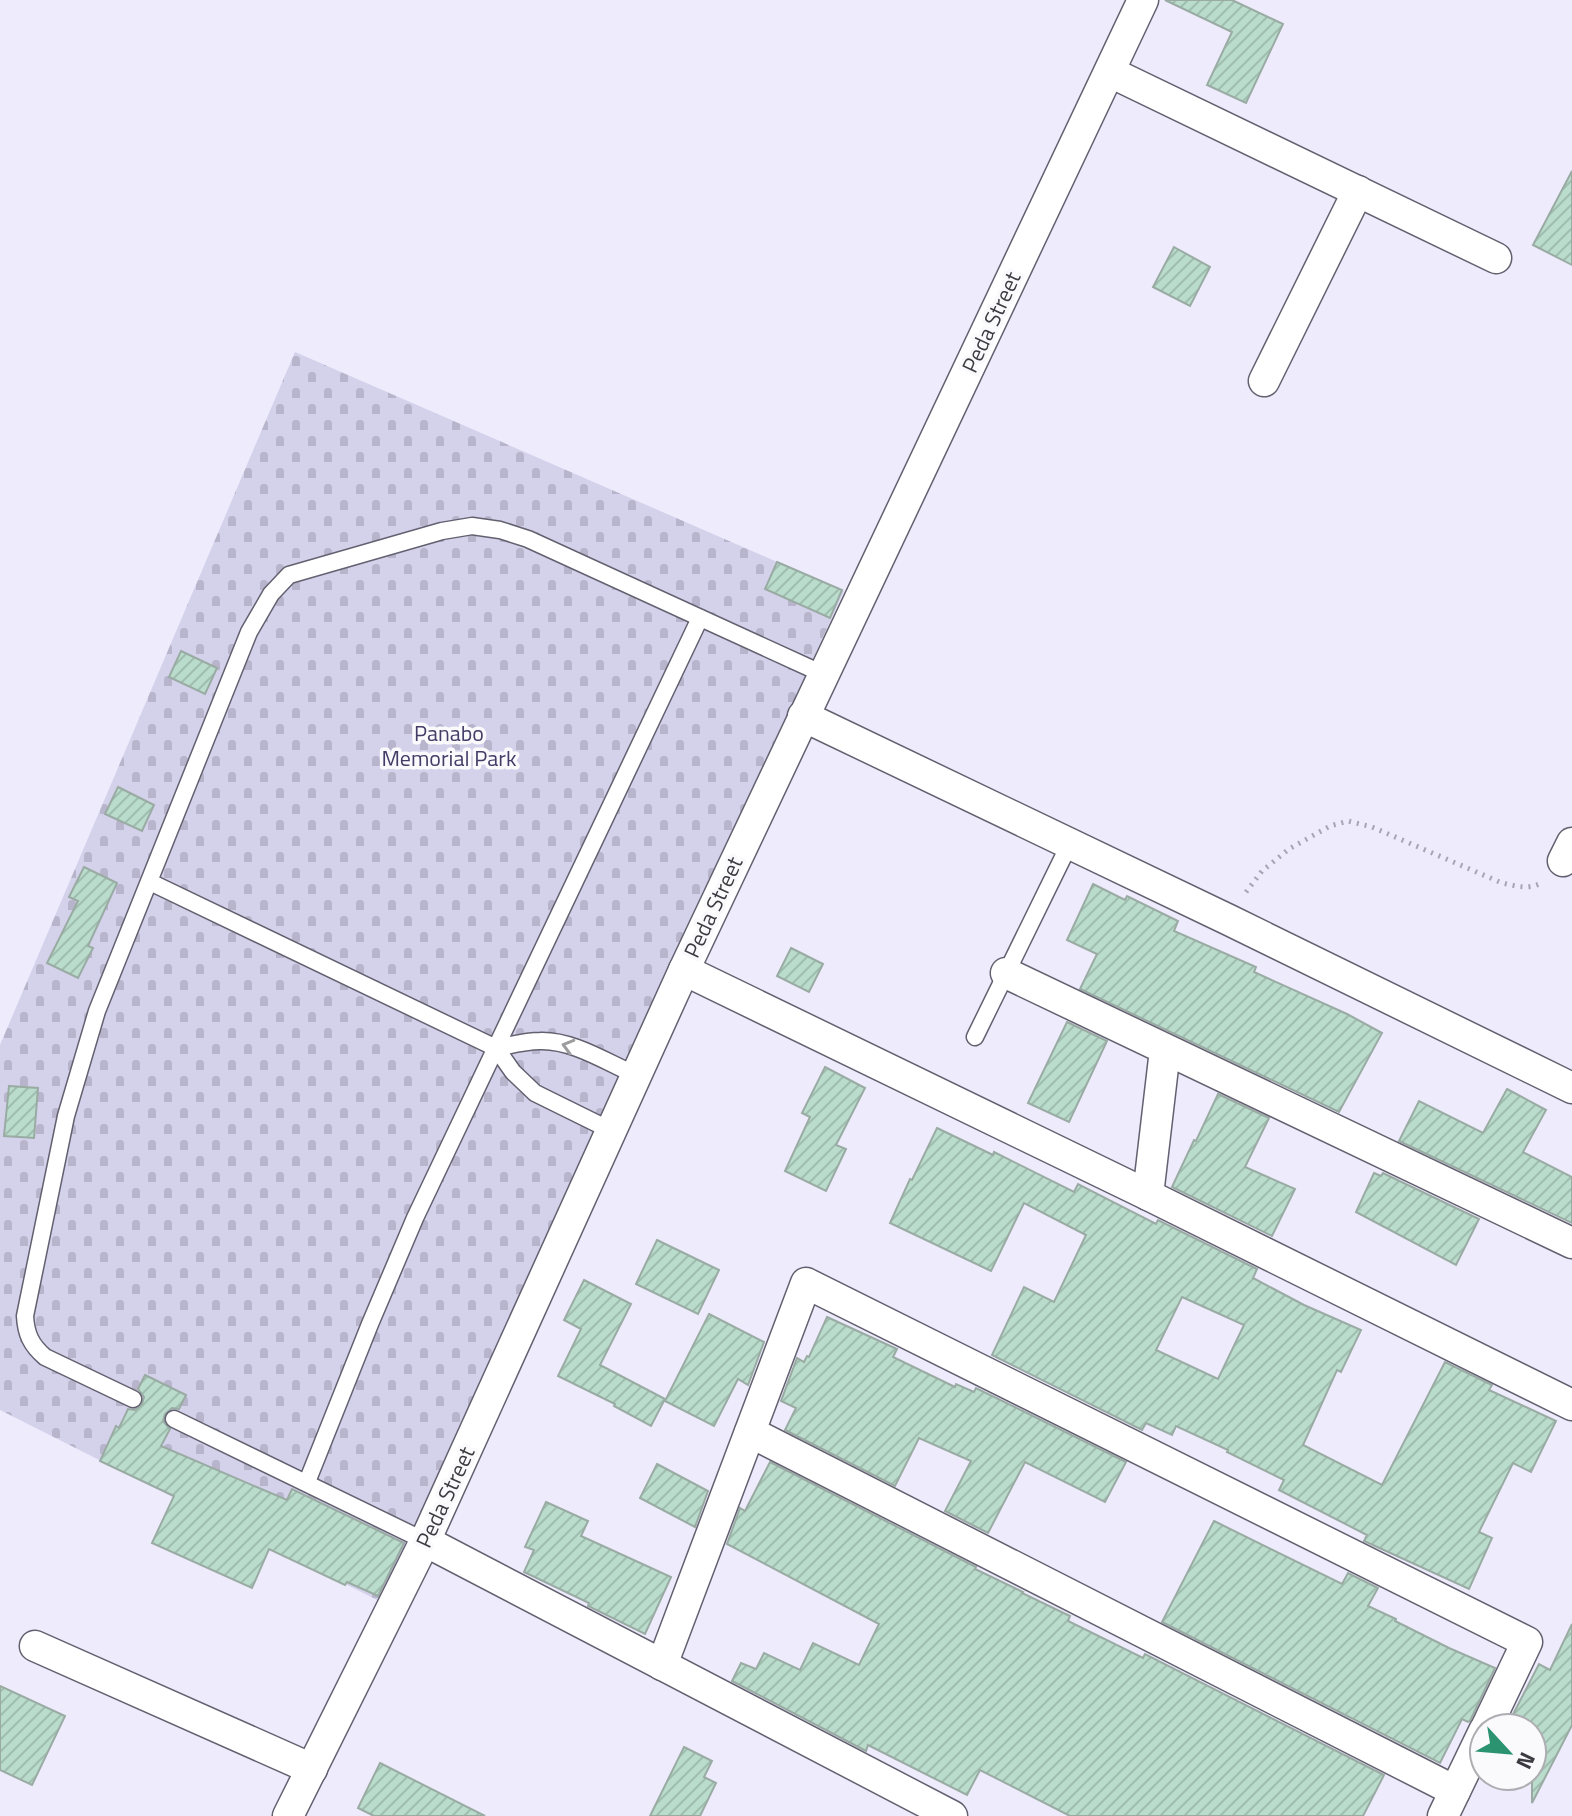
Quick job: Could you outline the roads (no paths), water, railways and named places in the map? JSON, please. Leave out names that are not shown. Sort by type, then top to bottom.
[{"type":"street","name":"Peda Street","points":[[288,1816],[425,1541],[684,970],[1143,0]]},
{"type":"street","points":[[1110,72],[1496,258]]},
{"type":"street","points":[[1264,381],[1358,191]]},
{"type":"street","points":[[803,716],[1572,1088]]},
{"type":"street","points":[[684,970],[1572,1405]]},
{"type":"street","points":[[1006,973],[1572,1243]]},
{"type":"street","points":[[1148,1195],[1165,1050]]},
{"type":"street","points":[[662,1665],[806,1283],[1527,1642],[1494,1712]]},
{"type":"street","points":[[750,1432],[1450,1808],[1468,1768]]},
{"type":"street","points":[[425,1541],[952,1816]]},
{"type":"street","points":[[35,1646],[312,1769]]},
{"type":"lane","points":[[133,1399],[45,1357],[34,1347],[26,1332],[25,1316],[66,1116],[97,1011],[249,632],[271,594],[289,575],[442,531],[472,526],[500,530],[528,539],[823,674]]},
{"type":"lane","points":[[307,1482],[410,1231],[700,618]]},
{"type":"lane","points":[[975,1037],[1070,843]]},
{"type":"lane","points":[[150,882],[496,1048],[513,1072],[535,1093],[610,1130]]},
{"type":"lane","points":[[496,1048],[543,1040],[561,1043],[636,1075]]},
{"type":"lane","points":[[174,1419],[425,1541]]},
{"type":"park label","name":"Panabo Memorial Park","points":[[449,746]]}]
